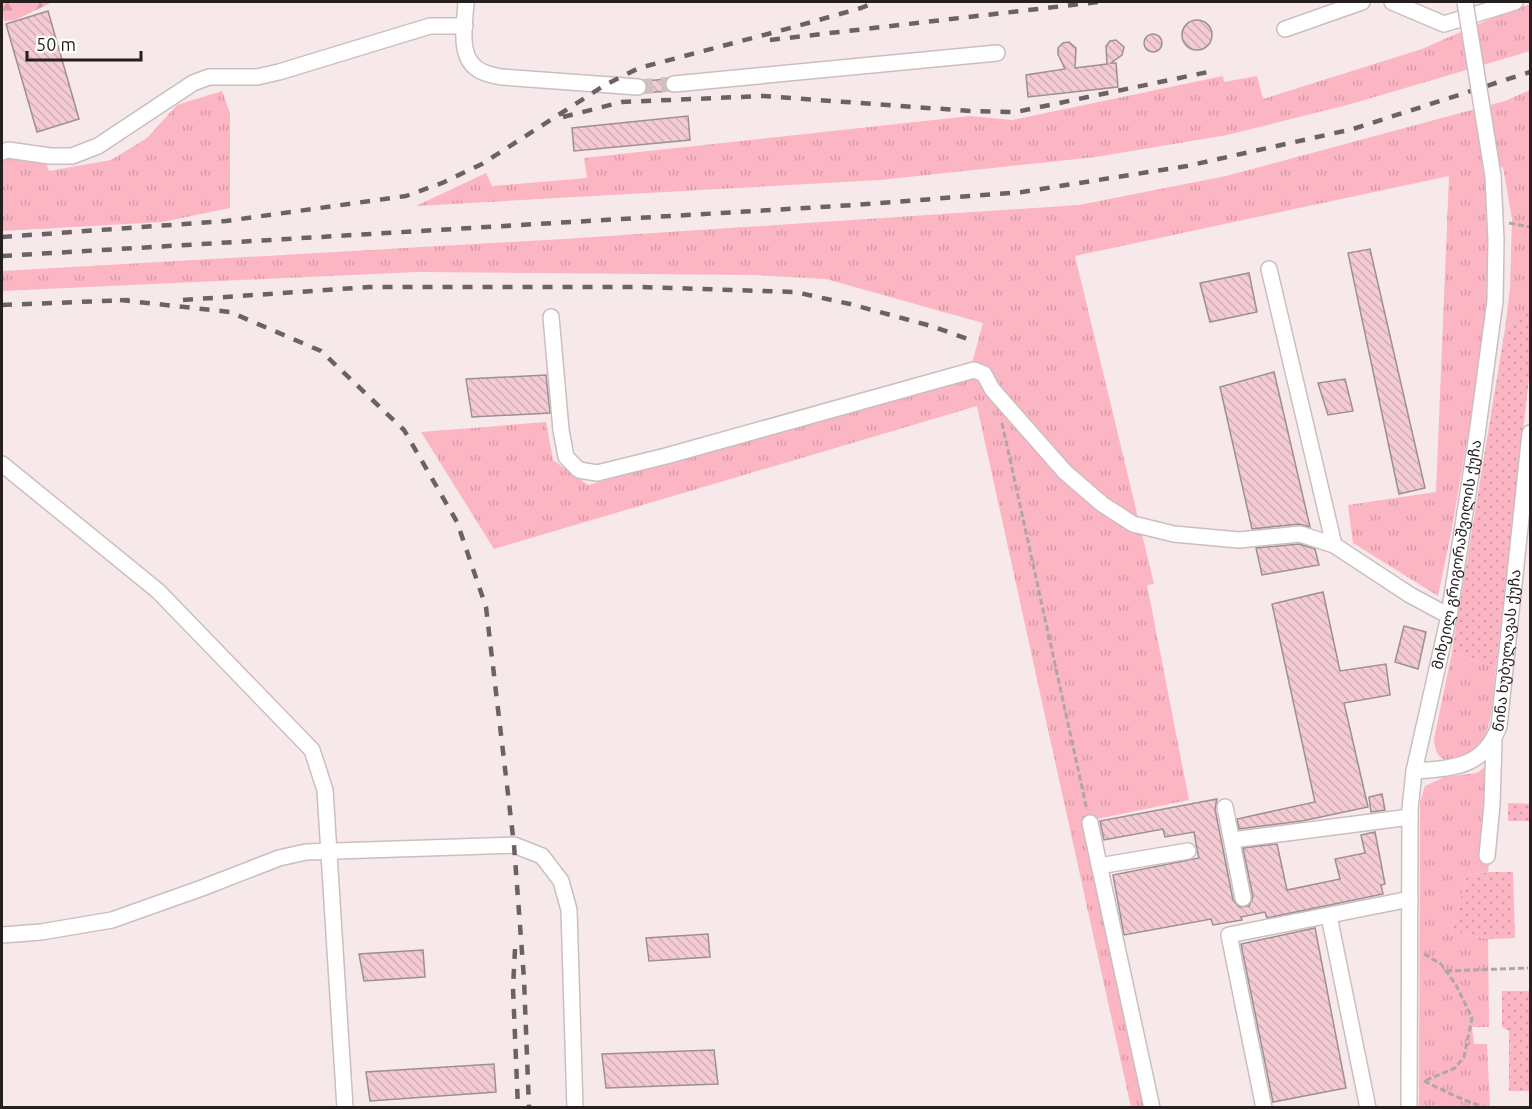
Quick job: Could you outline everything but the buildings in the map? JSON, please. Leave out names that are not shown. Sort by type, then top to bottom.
[{"type":"street","points":[[466,2],[464,48],[472,64],[481,72],[502,77],[639,87]]},
{"type":"street","points":[[1285,29],[1362,2]]},
{"type":"street","points":[[1392,2],[1444,24],[1515,2]]},
{"type":"street","name":"მიხეილ გრიგორაშვილის ქუჩა","points":[[1409,1107],[1410,817],[1414,771],[1449,616],[1478,435],[1495,301],[1493,176],[1465,2]]},
{"type":"street","points":[[2,152],[8,150],[50,156],[72,156],[98,146],[193,83],[209,77],[257,77],[430,26],[465,26]]},
{"type":"street","points":[[674,84],[997,53]]},
{"type":"street","points":[[1269,269],[1334,544]]},
{"type":"street","points":[[551,317],[564,448],[566,457],[579,470],[597,473],[666,456],[974,370],[984,374],[992,389],[1065,472],[1102,504],[1133,524],[1174,534],[1239,540],[1300,534],[1334,544],[1410,595],[1449,616]]},
{"type":"street","name":"ნინა ხუბულავას ქუჩა","points":[[1414,771],[1457,767],[1482,754],[1494,741],[1499,726],[1530,433]]},
{"type":"street","points":[[3,464],[158,591],[312,750],[325,790],[345,1107]]},
{"type":"street","points":[[1487,856],[1492,806],[1494,741]]},
{"type":"street","points":[[1225,807],[1243,898]]},
{"type":"street","points":[[1232,840],[1410,817]]},
{"type":"street","points":[[1090,823],[1152,1107]]},
{"type":"street","points":[[2,935],[41,932],[112,920],[279,858],[306,852],[514,845],[542,856],[561,881],[569,910],[576,1107]]},
{"type":"street","points":[[1099,866],[1188,851]]},
{"type":"street","points":[[1264,1107],[1229,935],[1410,899]]},
{"type":"street","points":[[1329,916],[1368,1107]]},
{"type":"path","points":[[1495,221],[1530,227]]},
{"type":"path","points":[[1001,418],[1090,823]]},
{"type":"path","points":[[1410,946],[1441,964],[1456,985],[1472,1018],[1464,1057],[1455,1068],[1424,1081]]},
{"type":"path","points":[[1446,971],[1528,968]]},
{"type":"path","points":[[1409,1073],[1455,1096],[1486,1107]]},
{"type":"green space","points":[[2,2],[53,2],[15,20],[4,21]]},
{"type":"green space","points":[[1530,4],[1530,51],[1351,104],[1227,135],[1096,157],[880,180],[416,206],[486,173],[492,186],[587,178],[584,158],[970,116],[1012,120],[1223,76],[1224,82],[1257,76],[1263,99],[1422,49]]},
{"type":"green space","points":[[1530,90],[1530,311],[1526,311],[1505,329],[1510,288],[1512,219],[1503,167],[1485,171],[1489,201],[1491,302],[1438,596],[1353,543],[1348,505],[1436,492],[1449,176],[1075,256],[1154,584],[1147,585],[1189,800],[1082,822],[1146,1107],[1131,1107],[977,406],[494,549],[421,432],[546,422],[553,460],[588,485],[968,378],[983,323],[826,279],[755,275],[417,272],[2,291],[2,271],[563,239],[1079,205],[1226,176],[1505,101]]},
{"type":"green space","points":[[222,91],[230,113],[230,208],[162,222],[2,231],[2,161],[10,158],[44,157],[49,171],[111,160],[147,138],[177,105]]},
{"type":"green space","points":[[1527,310],[1530,311],[1530,370],[1496,667],[1452,652],[1505,329]]},
{"type":"green space","points":[[1452,652],[1496,667],[1491,711],[1483,741],[1475,752],[1463,759],[1448,760],[1439,756],[1434,739]]},
{"type":"green space","points":[[1502,753],[1488,872],[1467,875],[1452,931],[1488,939],[1489,1027],[1472,1027],[1474,1044],[1487,1044],[1490,1107],[1419,1108],[1420,802],[1425,786],[1445,777],[1477,773]]},
{"type":"green space","points":[[1508,803],[1530,804],[1530,821],[1508,821]]},
{"type":"green space","points":[[1513,872],[1515,938],[1488,939],[1452,931],[1467,875]]},
{"type":"green space","points":[[1502,991],[1530,991],[1530,1091],[1509,1091],[1509,1031],[1502,1027]]},
{"type":"tunnel","points":[[638,87],[674,84]]},
{"type":"railway","points":[[2,237],[226,221],[406,196],[442,183],[482,164],[605,85],[639,68],[794,27],[876,2]]},
{"type":"railway","points":[[770,40],[1098,2]]},
{"type":"railway","points":[[563,117],[622,102],[763,96],[970,111],[1016,112],[1208,72]]},
{"type":"railway","points":[[2,256],[855,205],[1022,192],[1187,166],[1353,129],[1530,72]]},
{"type":"railway","points":[[183,300],[369,287],[640,287],[795,292],[931,326],[968,339]]},
{"type":"railway","points":[[120,300],[230,312],[321,351],[404,430],[457,522],[486,607],[514,845],[524,979],[529,1108]]},
{"type":"railway","points":[[2,305],[129,300]]},
{"type":"railway","points":[[515,949],[513,988],[518,1108]]}]
